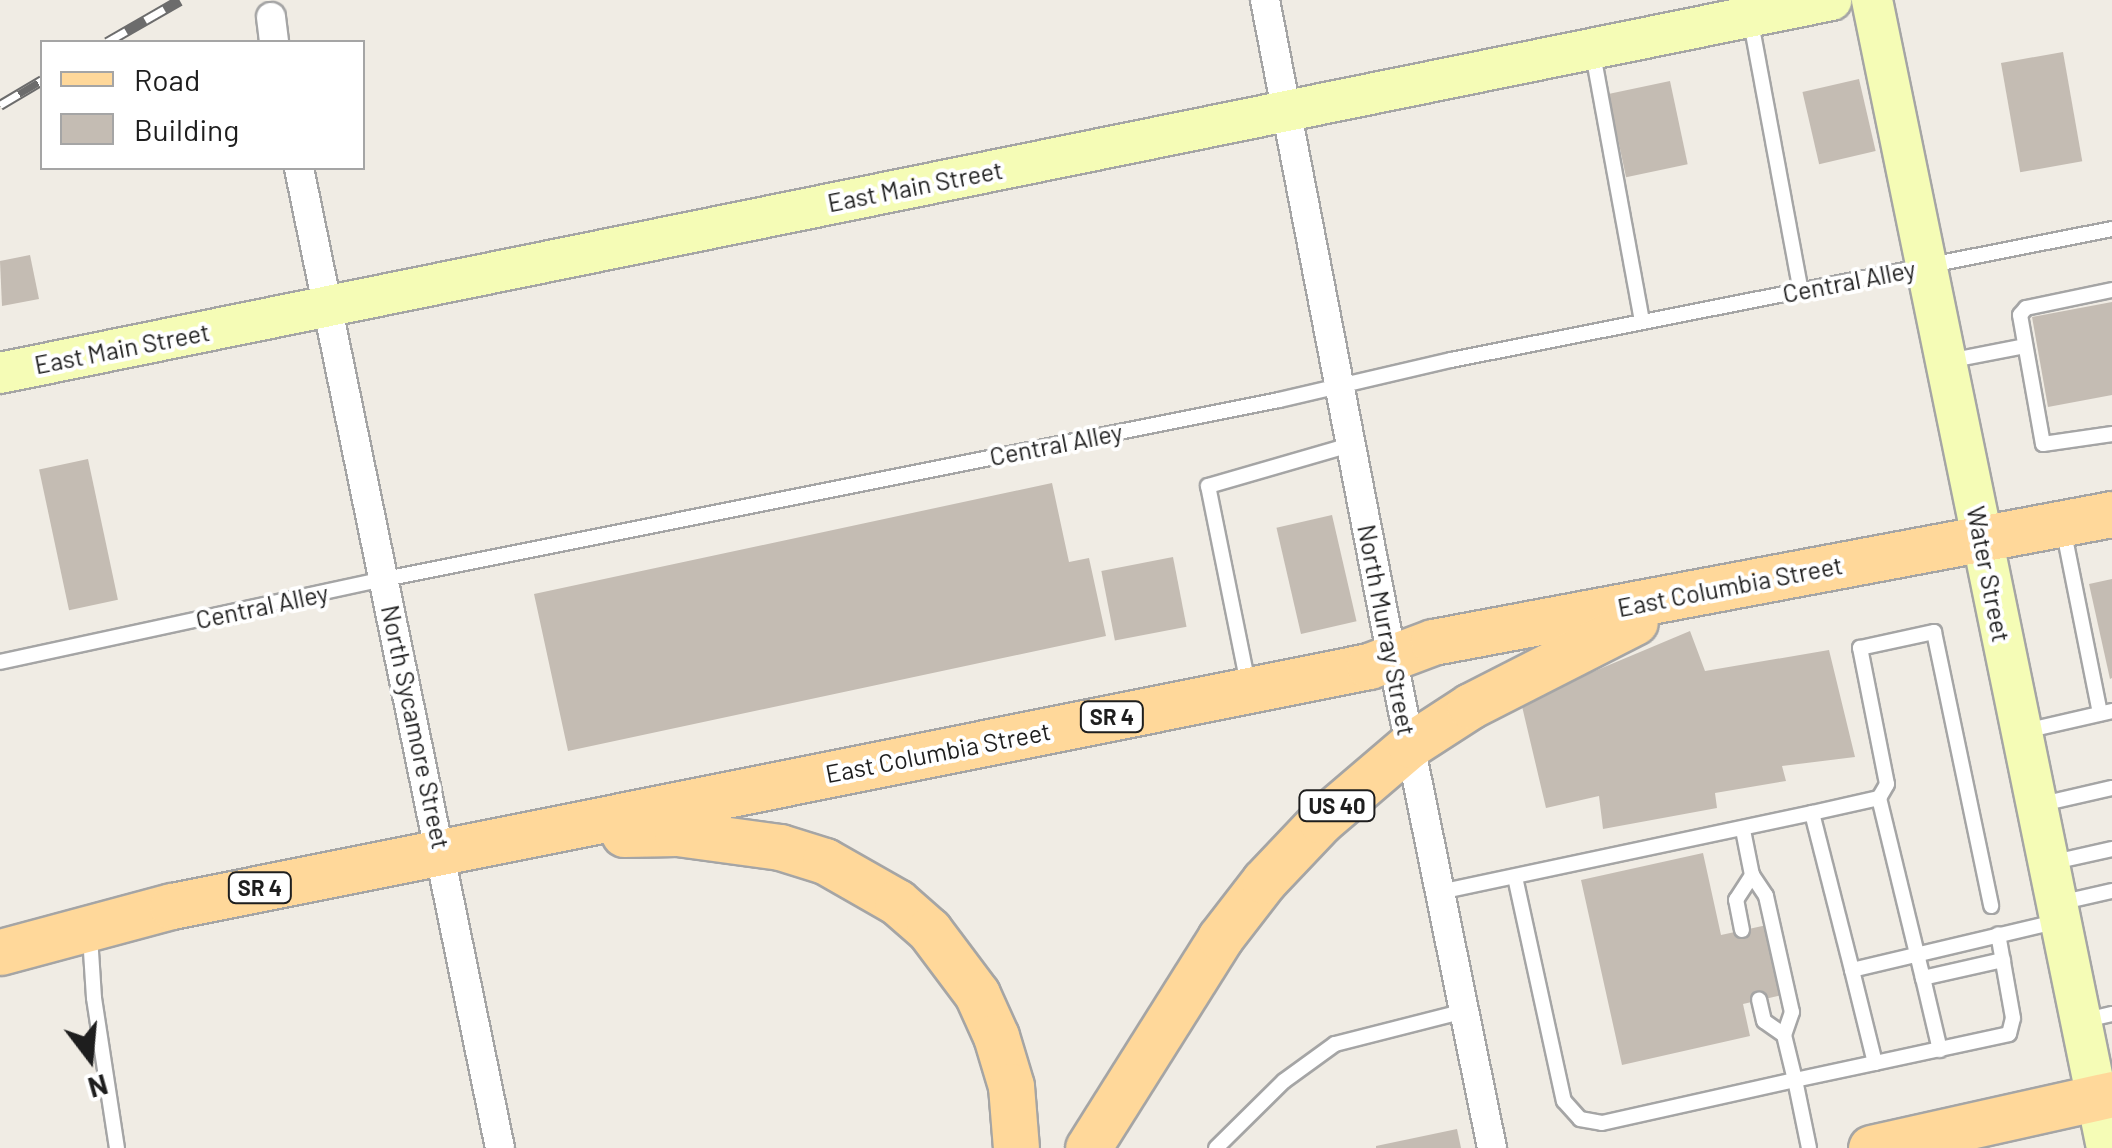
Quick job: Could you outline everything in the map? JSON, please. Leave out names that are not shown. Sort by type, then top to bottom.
[{"type":"main road","name":"East Main Street","points":[[0,373],[1592,49],[1748,8],[1831,0]]},
{"type":"main road","name":"Water Street","points":[[1872,0],[2058,912],[2096,1017],[2107,1148]]},
{"type":"main road","name":"East Columbia Street","points":[[0,952],[89,925],[1249,690],[1392,659],[1433,642],[2112,514]]},
{"type":"main road","name":"US 40","points":[[1088,1148],[1170,1012],[1264,881],[1321,821],[1410,745],[1576,648],[1700,591]]},
{"type":"main road","points":[[522,835],[677,833],[730,838],[780,847],[859,878],[929,930],[976,994],[996,1036],[1011,1086],[1016,1148]]},
{"type":"main road","points":[[1871,1148],[2104,1096]]},
{"type":"street","name":"North Murray Street","points":[[1266,0],[1350,446],[1492,1148]]},
{"type":"street","name":"North Sycamore Street","points":[[299,170],[500,1148]]},
{"type":"lane","points":[[1748,8],[1801,291]]},
{"type":"lane","points":[[1592,49],[1642,322]]},
{"type":"lane","name":"Central Alley","points":[[0,662],[1642,322],[2112,229]]},
{"type":"lane","points":[[2112,290],[2022,311],[2043,444],[2112,434]]},
{"type":"lane","points":[[1947,361],[2025,346]]},
{"type":"lane","points":[[1249,690],[1208,486],[1350,446]]},
{"type":"lane","points":[[2022,732],[2106,712],[2062,524]]},
{"type":"lane","points":[[1940,1050],[1879,798],[1887,784],[1860,648],[1934,632],[1991,906]]},
{"type":"lane","points":[[2036,805],[2112,788]]},
{"type":"lane","points":[[1440,892],[1879,798]]},
{"type":"lane","points":[[1812,813],[1875,1063]]},
{"type":"lane","points":[[1743,830],[1752,876],[1766,896],[1792,1012],[1784,1036],[1809,1148]]},
{"type":"lane","points":[[2048,864],[2112,848]]},
{"type":"lane","points":[[1742,930],[1736,900],[1752,876]]},
{"type":"lane","points":[[1515,877],[1564,1101],[1580,1119],[1602,1122],[2009,1034],[2014,1018],[1998,934]]},
{"type":"lane","points":[[1852,970],[1998,934],[2112,891]]},
{"type":"lane","points":[[89,925],[94,998],[117,1148]]},
{"type":"lane","points":[[1923,978],[2002,960]]},
{"type":"lane","points":[[1759,1000],[1764,1021],[1784,1036]]},
{"type":"lane","points":[[1216,1148],[1284,1081],[1336,1044],[1464,1011]]},
{"type":"building","points":[[2063,52],[2082,161],[2020,172],[2001,63]]},
{"type":"building","points":[[1859,79],[1876,151],[1819,164],[1802,92]]},
{"type":"building","points":[[1670,81],[1688,164],[1626,177],[1608,94]]},
{"type":"building","points":[[30,255],[39,299],[2,306],[0,261]]},
{"type":"building","points":[[2112,302],[2112,395],[2048,407],[2032,317]]},
{"type":"building","points":[[88,459],[118,600],[69,610],[39,469]]},
{"type":"building","points":[[1052,483],[1069,562],[1089,558],[1106,636],[568,751],[534,594]]},
{"type":"building","points":[[1332,515],[1357,621],[1301,634],[1276,528]]},
{"type":"building","points":[[1173,557],[1187,627],[1115,641],[1101,571]]},
{"type":"building","points":[[2112,579],[2112,678],[2110,679],[2089,584]]},
{"type":"building","points":[[1690,631],[1705,671],[1829,650],[1855,757],[1782,766],[1786,781],[1715,793],[1717,808],[1603,829],[1599,796],[1546,808],[1521,702]]},
{"type":"building","points":[[1703,853],[1721,935],[1767,925],[1782,995],[1743,1004],[1750,1036],[1622,1065],[1581,880]]},
{"type":"building","points":[[1457,1129],[1461,1148],[1376,1148],[1376,1146]]},
{"type":"railway","points":[[110,40],[180,0]]},
{"type":"railway","points":[[0,105],[40,81]]}]
